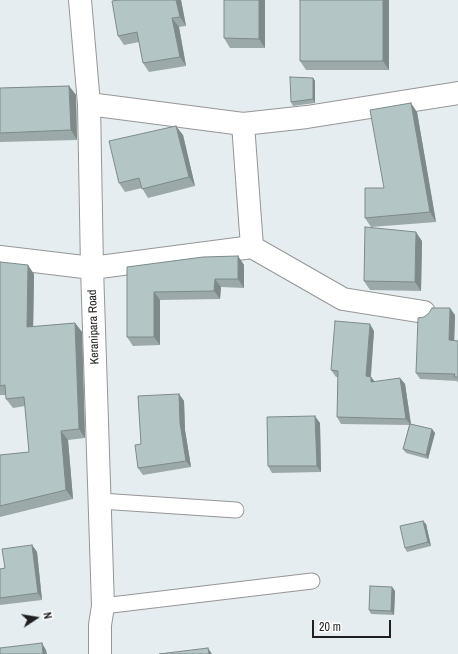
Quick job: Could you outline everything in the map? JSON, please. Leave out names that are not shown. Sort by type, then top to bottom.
[{"type":"street","name":"Keranipara Road","points":[[80,0],[89,104],[92,268],[103,606],[100,625],[100,654]]},
{"type":"street","points":[[89,104],[243,124],[307,117],[458,93]]},
{"type":"street","points":[[243,124],[252,246]]},
{"type":"street","points":[[0,257],[92,268],[252,246],[343,299],[424,312]]},
{"type":"lane","points":[[100,502],[236,510]]},
{"type":"lane","points":[[103,606],[312,581]]},
{"type":"building","points":[[176,0],[180,17],[172,18],[180,57],[143,63],[137,32],[118,36],[112,1]]},
{"type":"building","points":[[224,0],[259,0],[259,39],[224,38]]},
{"type":"building","points":[[300,0],[383,0],[383,61],[300,61]]},
{"type":"building","points":[[290,77],[313,78],[313,99],[291,102]]},
{"type":"building","points":[[69,86],[71,130],[0,133],[0,88]]},
{"type":"building","points":[[411,103],[430,212],[365,218],[365,188],[384,188],[370,110]]},
{"type":"building","points":[[176,126],[189,177],[142,189],[139,178],[119,183],[109,141]]},
{"type":"building","points":[[365,227],[416,232],[415,282],[364,281]]},
{"type":"building","points":[[238,256],[238,279],[215,279],[214,291],[154,292],[154,337],[127,337],[127,267],[203,257]]},
{"type":"building","points":[[0,262],[28,265],[27,327],[75,323],[79,429],[61,431],[66,490],[0,506],[0,455],[29,452],[24,397],[6,399],[5,385],[0,386]]},
{"type":"building","points":[[432,308],[450,308],[449,340],[458,341],[458,377],[454,377],[455,374],[416,373],[418,318],[424,317]]},
{"type":"building","points":[[335,321],[370,324],[366,376],[371,377],[371,382],[400,378],[406,419],[337,417],[338,371],[331,370]]},
{"type":"building","points":[[179,394],[180,423],[186,461],[138,468],[135,445],[141,444],[138,396]]},
{"type":"building","points":[[315,416],[317,466],[268,466],[267,417]]},
{"type":"building","points":[[410,424],[432,429],[426,455],[403,449]]},
{"type":"building","points":[[423,521],[428,542],[405,548],[400,526]]},
{"type":"building","points":[[32,545],[38,593],[0,598],[0,569],[5,568],[2,549]]},
{"type":"building","points":[[370,586],[392,587],[391,611],[369,610]]},
{"type":"building","points":[[42,643],[43,654],[0,654],[0,648]]},
{"type":"building","points":[[208,648],[209,654],[159,654]]}]
